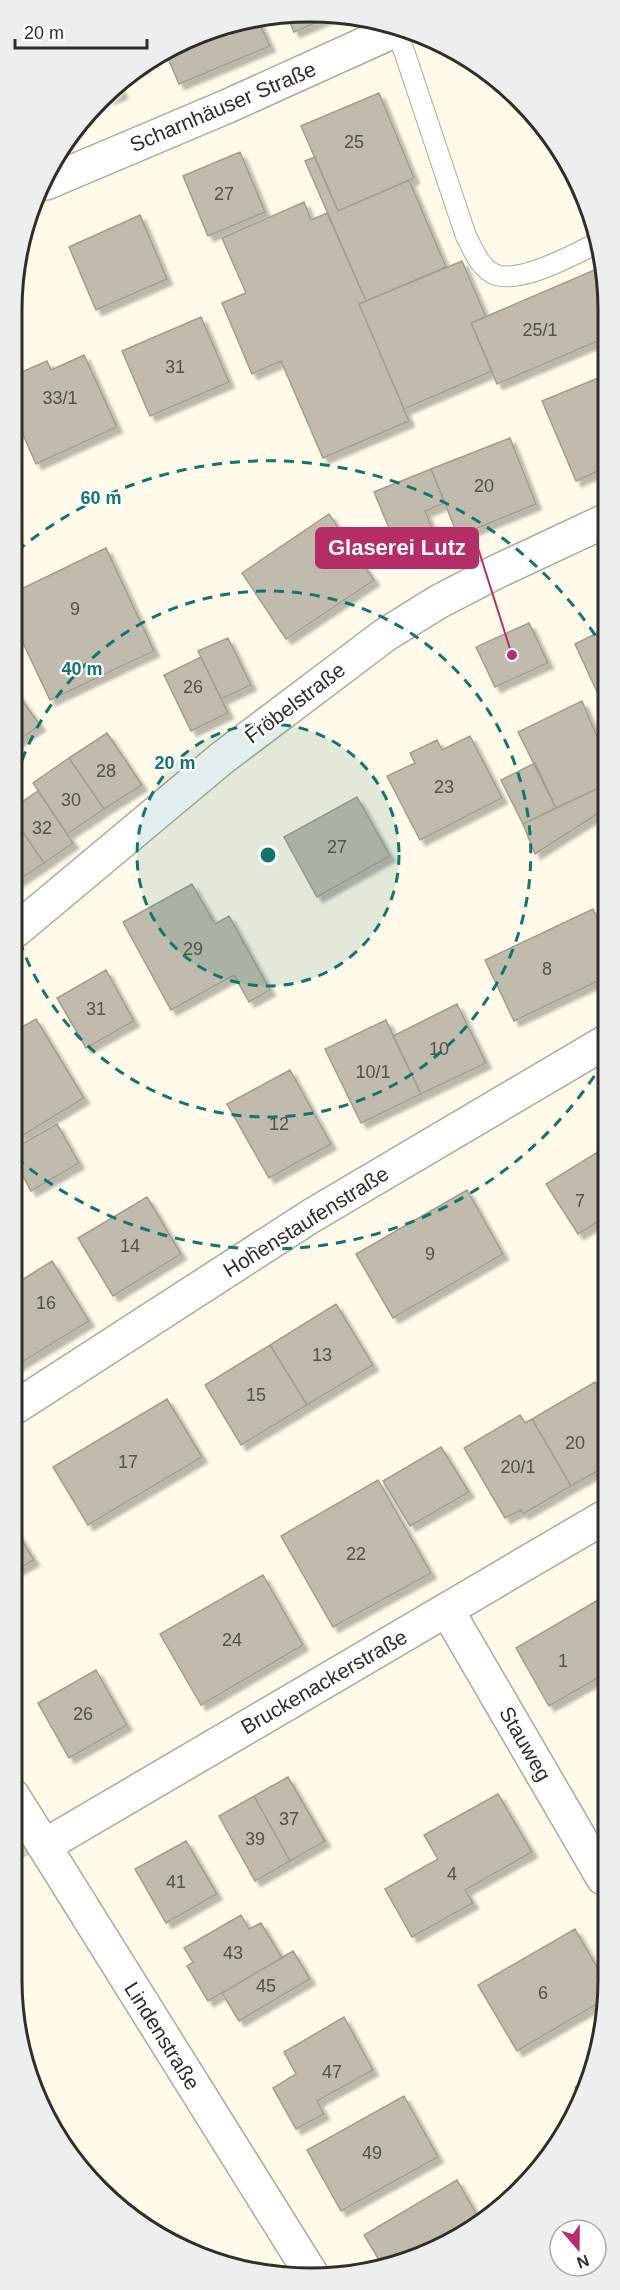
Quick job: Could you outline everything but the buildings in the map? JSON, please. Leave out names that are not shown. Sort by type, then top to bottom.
[{"type":"street","name":"Scharnhäuser Straße","points":[[54,180],[238,102],[389,34]]},
{"type":"street","name":"Fröbelstraße","points":[[22,925],[222,759],[386,635],[438,602],[598,524]]},
{"type":"street","name":"Hohenstaufenstraße","points":[[22,1403],[311,1216],[598,1047]]},
{"type":"street","name":"Bruckenackerstraße","points":[[44,1846],[598,1521]]},
{"type":"street","name":"Stauweg","points":[[447,1610],[598,1869]]},
{"type":"street","name":"Lindenstraße","points":[[22,1811],[308,2268]]},
{"type":"lane","points":[[400,37],[466,236],[479,261],[493,274],[514,277],[548,266],[590,246]]},
{"type":"green space","points":[[22,1813],[44,1846],[22,1858]]},
{"type":"place","name":"Glaserei Lutz","points":[[512,655]]}]
